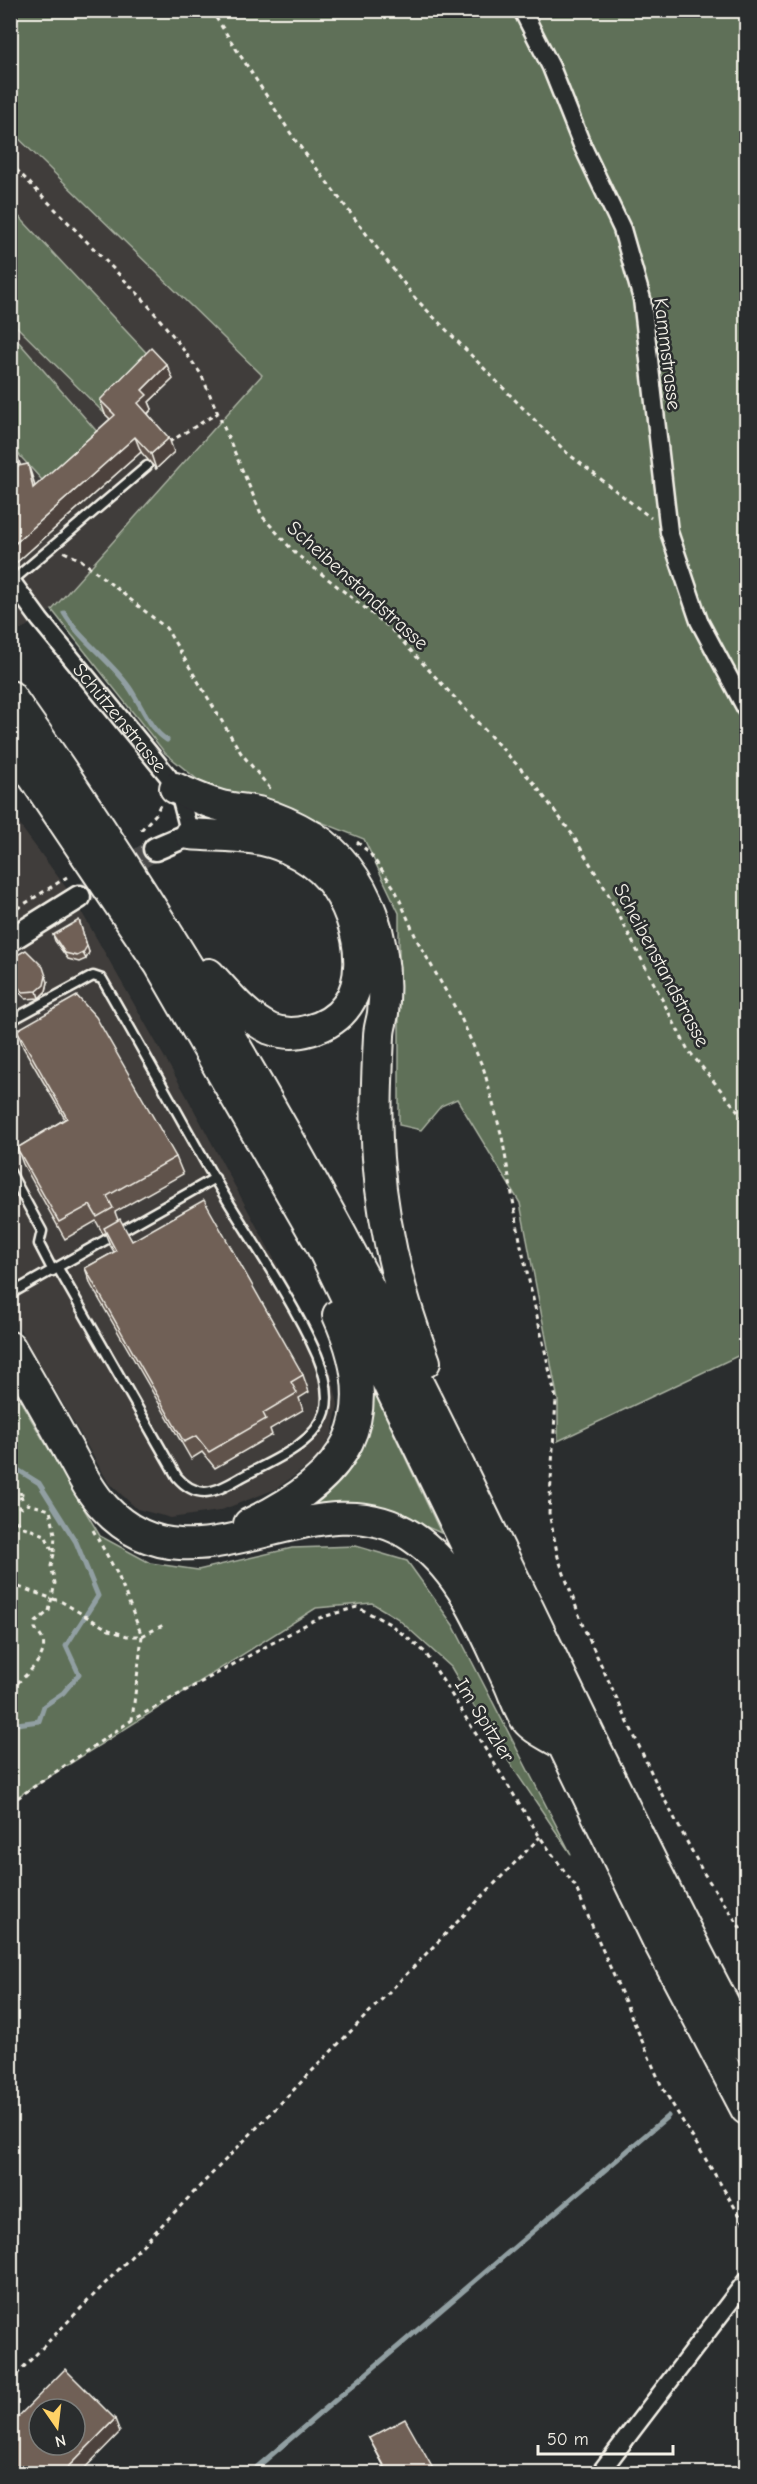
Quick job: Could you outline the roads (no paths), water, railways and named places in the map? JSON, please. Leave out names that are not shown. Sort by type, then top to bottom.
[{"type":"highway","points":[[10,696],[167,931],[258,1081],[344,1239],[483,1518],[637,1836],[747,2046]]},
{"type":"highway","points":[[10,742],[160,965],[276,1163],[372,1347],[658,1941],[747,2109]]},
{"type":"highway","points":[[175,788],[218,805],[258,812],[280,810],[342,862],[356,880],[375,922],[380,948],[383,995],[379,1031],[376,1126],[386,1232],[411,1324],[432,1379],[474,1470],[483,1518]]},
{"type":"highway","points":[[190,834],[219,820],[280,810]]},
{"type":"highway","points":[[167,931],[246,1012],[277,1031],[300,1033],[320,1028],[335,1019],[348,1004],[357,985],[361,965],[353,921],[328,878],[315,866],[287,848],[265,839],[190,834]]},
{"type":"highway","points":[[10,1347],[89,1488],[104,1508],[120,1523],[167,1543],[220,1544],[295,1513],[346,1446],[354,1427],[359,1380],[341,1322],[297,1230],[276,1163]]},
{"type":"highway","points":[[10,1335],[96,1480],[113,1500],[129,1513],[169,1532],[192,1535],[218,1533],[295,1513],[330,1518],[366,1519],[387,1524],[428,1548],[450,1571],[468,1598],[528,1722],[562,1744]]},
{"type":"main road","points":[[155,849],[190,834]]},
{"type":"main road","points":[[10,940],[79,897]]},
{"type":"street","name":"Kammstrasse","points":[[522,10],[551,67],[582,145],[622,229],[642,299],[669,532],[699,621],[747,709]]},
{"type":"street","name":"Schützenstrasse","points":[[11,580],[40,620],[175,788],[190,834]]},
{"type":"street","points":[[599,2474],[747,2281]]},
{"type":"lane","points":[[11,580],[147,466]]},
{"type":"lane","points":[[10,1021],[93,976],[102,979],[215,1178],[266,1261],[317,1356],[327,1386],[325,1412],[315,1430],[302,1443],[221,1489],[205,1493],[186,1488],[177,1477],[56,1269],[39,1244],[42,1231],[10,1172]]},
{"type":"lane","points":[[10,1294],[215,1178]]},
{"type":"waterway","points":[[64,613],[78,632],[122,677],[150,723],[167,740]]},
{"type":"waterway","points":[[10,1465],[39,1483],[76,1542],[98,1596],[66,1646],[79,1674],[63,1693],[44,1706],[39,1721],[10,1725]]},
{"type":"waterway","points":[[249,2474],[668,2116]]},
{"type":"tunnel","points":[[79,897],[155,849]]}]
